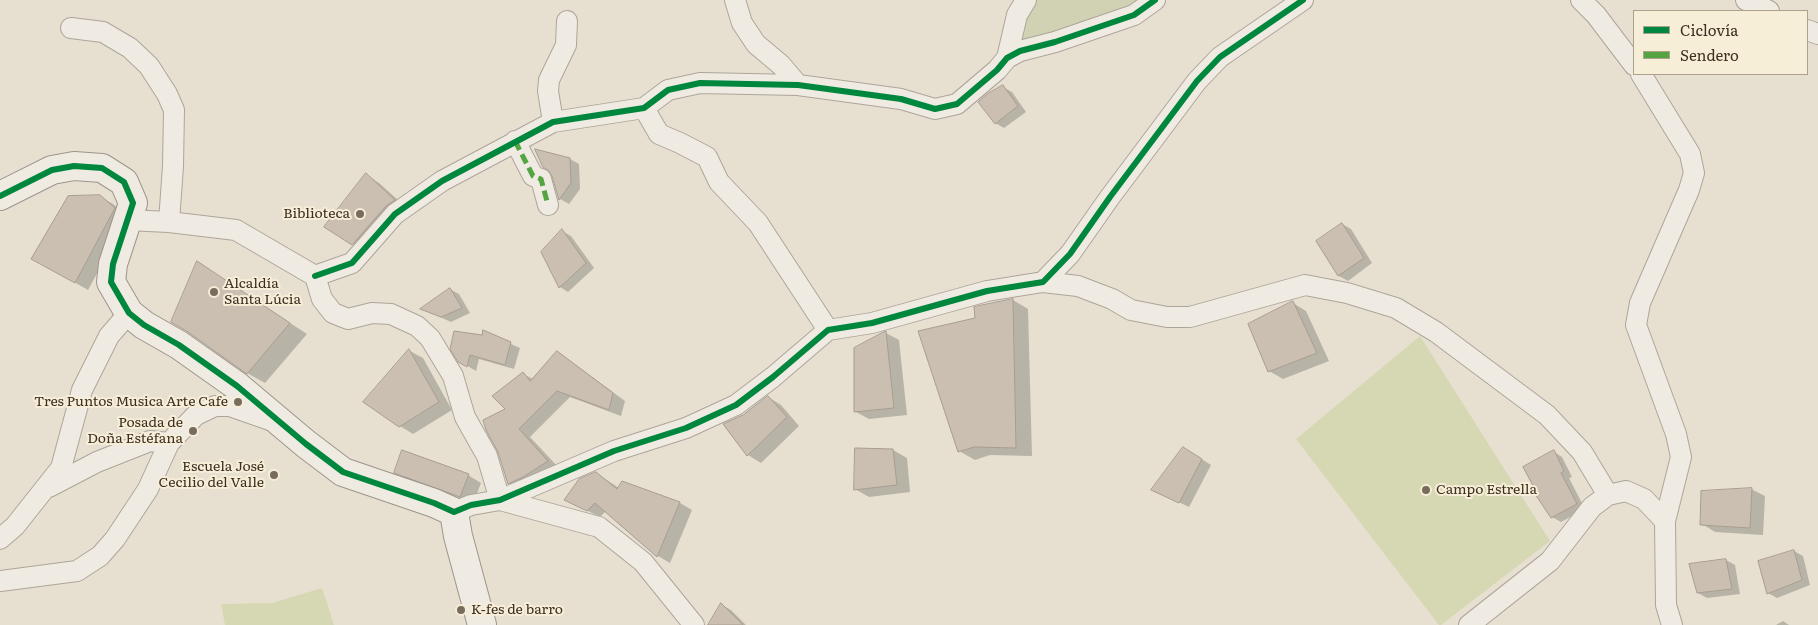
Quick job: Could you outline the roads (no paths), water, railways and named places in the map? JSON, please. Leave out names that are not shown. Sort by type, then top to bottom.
[{"type":"street","points":[[735,0],[742,23],[756,44],[781,65],[798,85]]},
{"type":"street","points":[[1007,58],[1017,14],[1026,0]]},
{"type":"street","points":[[315,276],[352,263],[395,214],[442,181],[553,122],[644,108],[668,90],[700,84],[798,85],[901,99],[935,109],[957,104],[997,70],[1007,58],[1020,51],[1055,42],[1134,15],[1155,0]]},
{"type":"street","points":[[1043,282],[1070,254],[1110,197],[1197,82],[1220,57],[1304,0]]},
{"type":"street","points":[[1581,0],[1596,15],[1633,64]]},
{"type":"street","points":[[1746,0],[1767,10]]},
{"type":"street","points":[[553,122],[548,91],[549,80],[566,45],[567,22]]},
{"type":"street","points":[[71,28],[103,32],[130,48],[149,66],[167,94],[174,110],[169,222]]},
{"type":"street","points":[[1642,75],[1690,154],[1694,173],[1689,190],[1640,303],[1636,325],[1676,434],[1681,457],[1665,521],[1666,605],[1672,625]]},
{"type":"street","points":[[644,108],[659,134],[706,157],[719,182],[758,223],[828,330]]},
{"type":"street","points":[[515,141],[533,176],[541,179],[548,205]]},
{"type":"street","points":[[0,196],[52,170],[74,166],[102,168],[124,182],[133,203],[113,264],[111,282],[129,313],[144,325],[180,345],[237,386],[343,472],[434,503],[454,512],[471,505],[500,500],[614,450],[686,428],[736,405],[773,377],[828,330],[872,323],[987,291],[1043,282],[1078,286],[1112,299],[1131,310],[1167,317],[1190,317],[1305,285],[1347,293],[1396,308],[1436,332],[1547,415],[1582,452],[1608,495]]},
{"type":"street","points":[[127,220],[169,222],[236,230],[315,276],[322,300],[333,313],[348,319],[372,313],[390,314],[417,326],[430,338],[453,376],[465,417],[487,456],[500,500]]},
{"type":"street","points":[[0,539],[15,526],[61,468],[82,390],[109,336],[129,313]]},
{"type":"street","points":[[0,581],[77,571],[100,556],[115,539],[148,489],[169,443],[196,415],[215,406],[230,406],[284,425]]},
{"type":"street","points":[[45,489],[97,462],[150,441],[169,443]]},
{"type":"street","points":[[1469,625],[1550,561],[1592,507],[1608,495],[1626,491],[1644,500],[1665,521]]},
{"type":"street","points":[[500,500],[599,527],[643,562],[694,625]]},
{"type":"street","points":[[454,512],[458,536],[482,625]]},
{"type":"place","name":"Biblioteca","points":[[360,214]]},
{"type":"place","name":"Alcaldía Santa Lúcia","points":[[214,292]]},
{"type":"place","name":"Tres Puntos Musica Arte Cafe","points":[[238,402]]},
{"type":"place","name":"Posada de Doña Estéfana","points":[[193,431]]},
{"type":"place","name":"Escuela José Cecilio del Valle","points":[[274,475]]},
{"type":"place","name":"Campo Estrella","points":[[1426,490]]},
{"type":"place","name":"K-fes de barro","points":[[461,610]]}]
